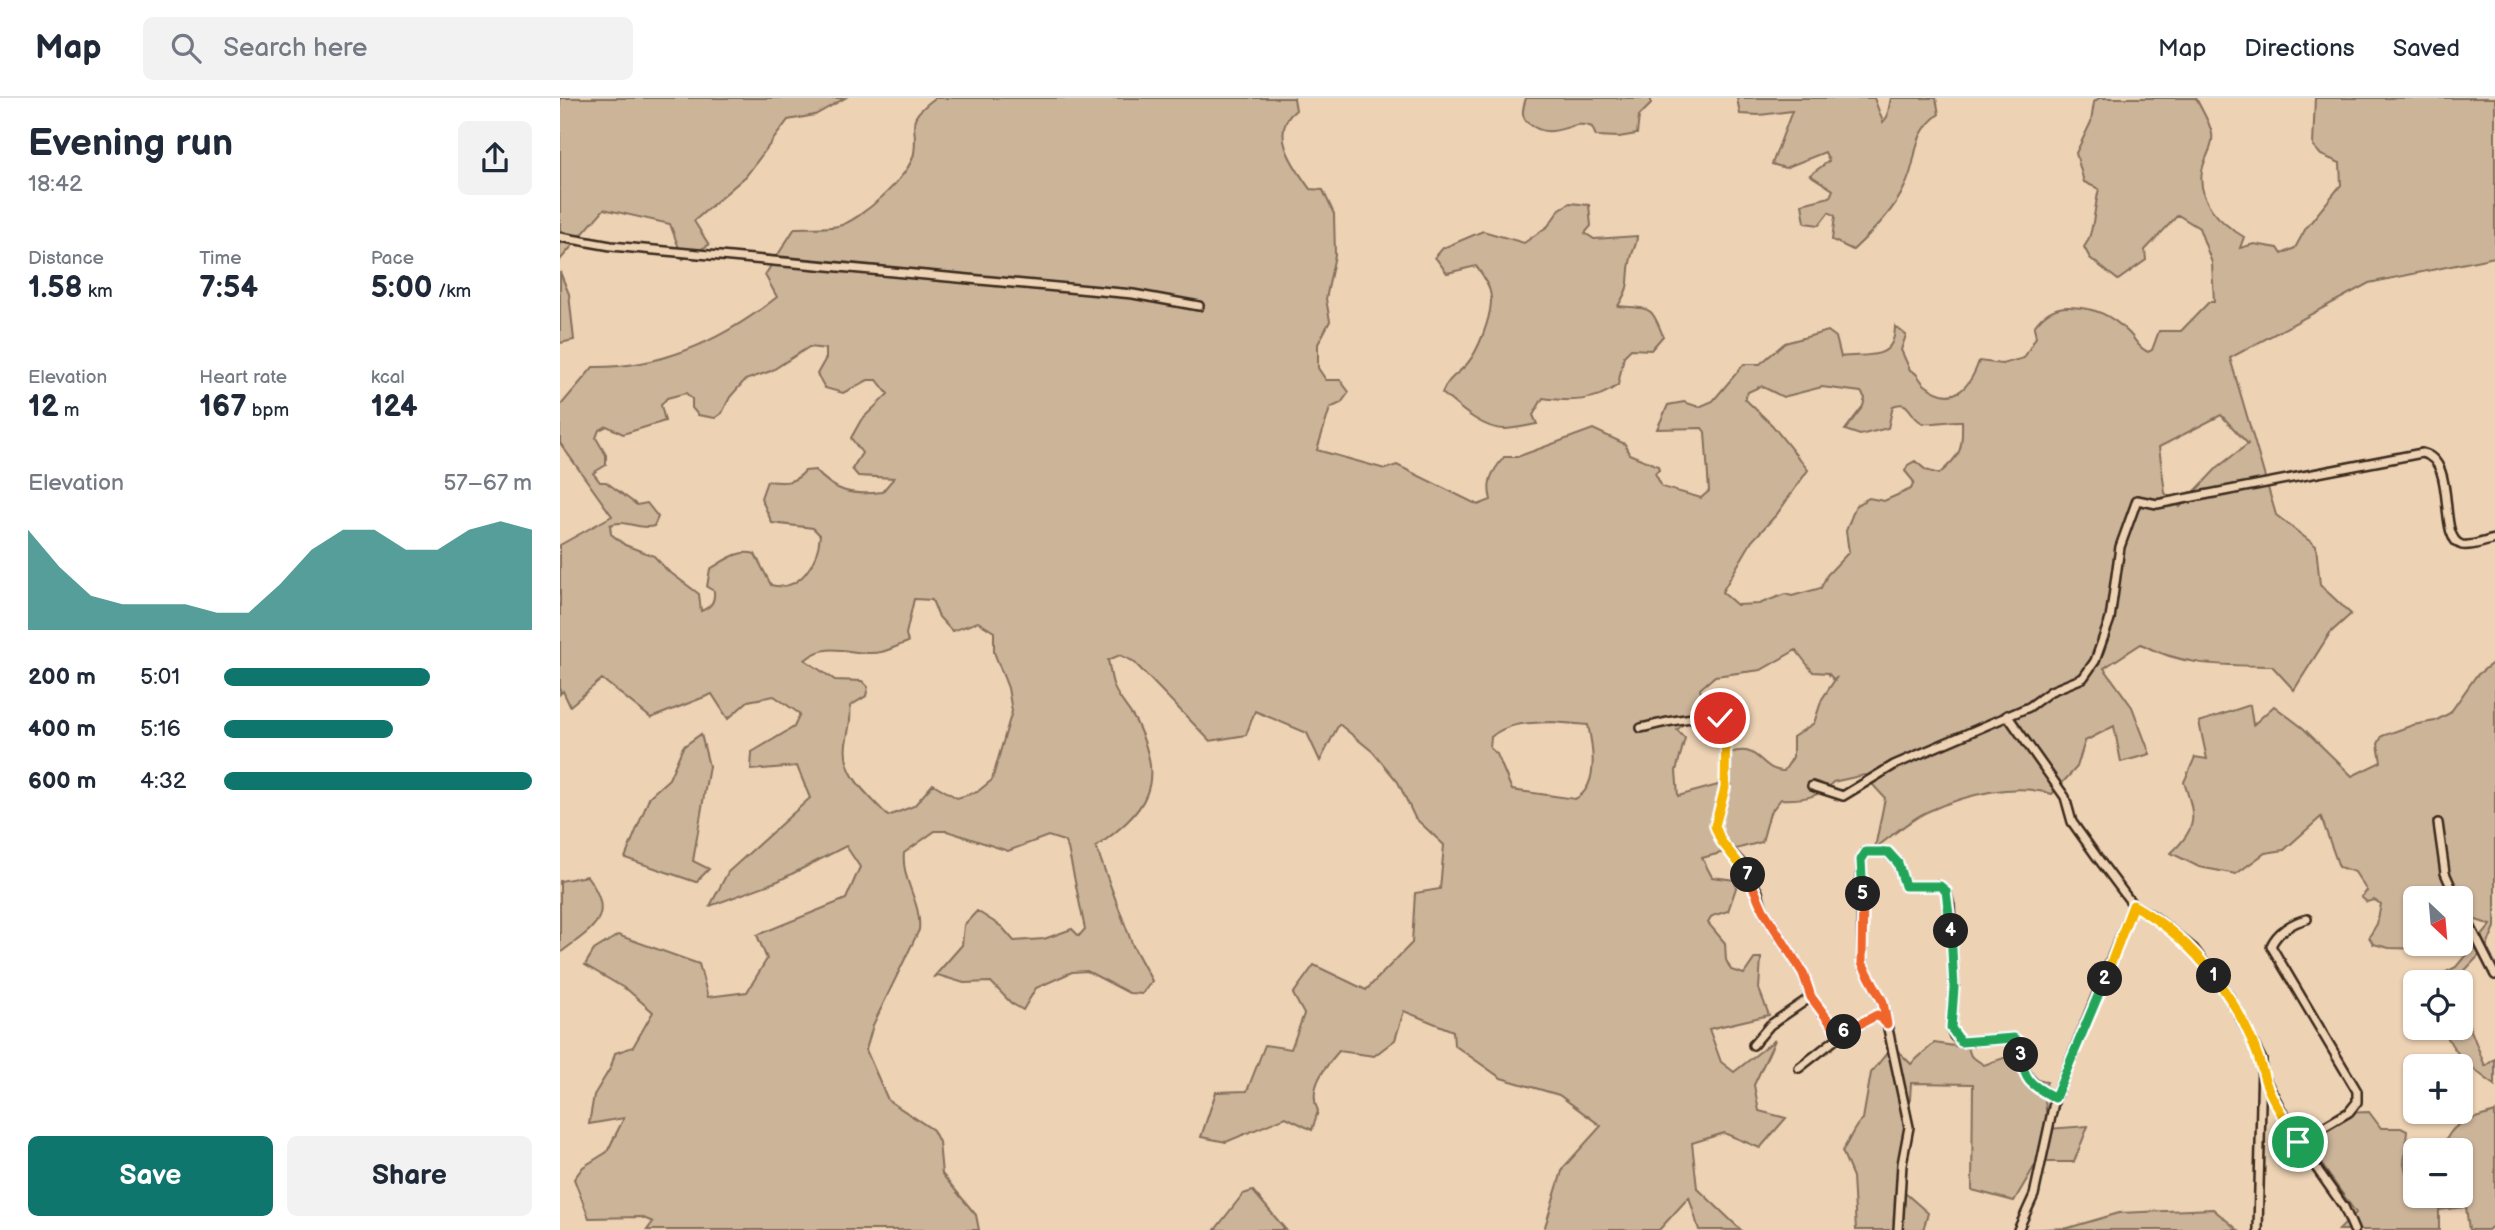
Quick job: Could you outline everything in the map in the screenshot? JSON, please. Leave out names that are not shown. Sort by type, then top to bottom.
[{"type":"street","points":[[560,237],[611,246],[1133,294],[1199,306]]},
{"type":"street","points":[[1812,786],[1843,796],[1894,765],[2083,678],[2095,661],[2109,619],[2120,547],[2137,500],[2157,504],[2422,453],[2431,455],[2437,461],[2452,535],[2457,542],[2465,546],[2495,539]]},
{"type":"street","points":[[2007,715],[2064,797],[2072,822],[2133,905],[2153,916],[2201,959],[2230,996],[2262,1060],[2258,1230]]},
{"type":"street","points":[[1641,728],[1674,721],[1720,718],[1726,722],[1725,788],[1715,826],[1721,841],[1742,864],[1758,892],[1763,910],[1803,973],[1811,997],[1835,1029],[1845,1032]]},
{"type":"street","points":[[2438,823],[2445,873],[2451,886]]},
{"type":"street","points":[[1898,1230],[1902,1164],[1909,1127],[1883,1002],[1862,963],[1861,860],[1866,852],[1888,852],[1898,863],[1905,886],[1940,886],[1946,891],[1950,906],[1954,988],[1951,1028],[1954,1036],[1961,1042],[2014,1038],[2019,1042],[2023,1074],[2032,1084],[2055,1098]]},
{"type":"street","points":[[2018,1230],[2034,1195],[2055,1098],[2133,905]]},
{"type":"street","points":[[2298,1142],[2349,1112],[2357,1102],[2357,1091],[2271,946],[2275,937],[2297,921],[2307,919]]},
{"type":"street","points":[[2473,932],[2495,975]]},
{"type":"street","points":[[1753,1045],[1770,1025],[1811,997]]},
{"type":"street","points":[[1799,1068],[1845,1032],[1877,1015],[1887,1024]]},
{"type":"street","points":[[2263,1074],[2298,1142],[2344,1207],[2354,1230]]},
{"type":"shaded area","points":[[560,98],[845,98],[815,115],[788,120],[746,176],[694,221],[709,245],[683,259],[670,224],[604,209],[560,260]]},
{"type":"shaded area","points":[[935,98],[1294,98],[1296,110],[1284,129],[1286,150],[1310,189],[1323,190],[1334,214],[1335,255],[1326,299],[1330,321],[1318,344],[1318,368],[1326,380],[1340,380],[1349,392],[1341,403],[1330,408],[1317,450],[1385,469],[1397,465],[1478,505],[1491,500],[1491,477],[1504,457],[1517,457],[1593,429],[1625,444],[1629,454],[1658,466],[1659,470],[1655,473],[1662,487],[1701,498],[1709,491],[1705,432],[1702,428],[1657,429],[1668,405],[1684,402],[1699,407],[1713,401],[1744,364],[1760,364],[1785,343],[1828,331],[1836,337],[1841,357],[1868,355],[1884,351],[1890,346],[1895,326],[1906,335],[1901,350],[1910,370],[1925,385],[1944,395],[1960,391],[1966,386],[1979,361],[2002,364],[2024,358],[2036,337],[2034,327],[2054,309],[2079,308],[2109,317],[2148,352],[2152,350],[2159,331],[2181,331],[2209,302],[2214,302],[2212,263],[2199,228],[2178,215],[2145,250],[2146,260],[2118,280],[2090,258],[2084,247],[2092,228],[2099,189],[2084,182],[2076,153],[2091,122],[2094,102],[2099,98],[2196,98],[2212,134],[2201,182],[2207,201],[2219,218],[2244,237],[2240,248],[2254,244],[2278,248],[2282,254],[2295,248],[2306,228],[2341,185],[2340,163],[2321,155],[2313,146],[2315,98],[2495,98],[2495,257],[2369,283],[2230,358],[2276,515],[2316,546],[2320,585],[2351,614],[2330,633],[2294,690],[2272,666],[2189,661],[2157,652],[2141,644],[2104,668],[2132,707],[2150,754],[2121,762],[2114,726],[2085,741],[2077,767],[2052,794],[2022,789],[1974,795],[1922,814],[1875,848],[1885,798],[1864,775],[1833,782],[1816,795],[1781,799],[1770,813],[1762,842],[1702,858],[1712,877],[1735,880],[1736,888],[1728,911],[1712,916],[1708,923],[1725,943],[1726,960],[1731,970],[1744,974],[1755,958],[1761,958],[1759,989],[1769,1015],[1709,1029],[1721,1062],[1734,1072],[1775,1040],[1754,1085],[1759,1111],[1786,1118],[1760,1148],[1724,1133],[1692,1143],[1697,1188],[1741,1230],[1699,1230],[1689,1197],[1659,1230],[1544,1230],[1563,1168],[1601,1126],[1559,1095],[1501,1078],[1454,1045],[1453,1031],[1404,1011],[1395,1040],[1374,1056],[1339,1051],[1328,1064],[1316,1086],[1315,1102],[1318,1111],[1312,1130],[1286,1117],[1226,1142],[1201,1137],[1216,1092],[1247,1091],[1265,1045],[1291,1049],[1304,1014],[1293,994],[1314,965],[1366,990],[1412,943],[1415,893],[1440,889],[1444,845],[1415,818],[1398,782],[1373,752],[1339,724],[1320,761],[1307,733],[1255,711],[1246,735],[1210,741],[1133,661],[1120,655],[1108,660],[1112,681],[1137,724],[1146,746],[1150,781],[1139,809],[1096,847],[1133,946],[1152,981],[1142,994],[1129,993],[1087,971],[1072,972],[1036,988],[1023,1010],[1011,1003],[991,982],[964,983],[938,975],[933,978],[962,945],[964,925],[977,911],[1002,927],[1014,941],[1044,939],[1072,929],[1079,936],[1085,929],[1068,848],[1064,841],[1048,836],[1008,851],[947,831],[935,831],[904,853],[906,873],[918,910],[919,930],[873,1025],[866,1050],[888,1100],[933,1130],[939,1142],[942,1174],[976,1215],[979,1230],[647,1230],[653,1222],[641,1217],[589,1218],[574,1179],[583,1167],[607,1152],[624,1118],[589,1124],[594,1095],[611,1067],[615,1053],[633,1047],[653,1012],[629,991],[585,965],[594,950],[618,935],[699,964],[708,997],[747,992],[767,959],[757,935],[846,899],[860,867],[846,846],[778,881],[710,906],[728,872],[810,798],[797,766],[751,770],[752,752],[794,727],[800,714],[774,696],[748,701],[728,719],[712,694],[651,718],[602,679],[570,706],[563,691],[560,694],[560,545],[612,516],[560,443],[560,406],[593,367],[644,362],[691,348],[736,326],[777,297],[765,275],[795,228],[838,226],[859,216],[883,196],[911,162],[915,142],[915,118]],"holes":[[[809,347],[826,349],[826,358],[817,374],[825,388],[843,393],[868,380],[877,380],[888,394],[861,420],[851,438],[862,453],[852,469],[858,476],[894,478],[882,492],[862,493],[837,488],[815,470],[805,471],[788,482],[767,481],[761,498],[772,523],[813,528],[820,535],[811,565],[799,580],[781,586],[771,585],[755,554],[743,553],[731,557],[710,569],[707,587],[714,591],[714,598],[710,606],[701,611],[699,594],[667,570],[654,556],[625,545],[611,534],[610,525],[621,523],[648,527],[654,526],[658,517],[647,503],[637,505],[606,482],[600,482],[593,473],[606,465],[606,455],[596,438],[599,430],[607,426],[623,434],[665,421],[661,405],[667,398],[686,393],[692,399],[692,408],[698,415],[715,418],[722,413],[730,397],[745,380],[771,371]],[[1761,386],[1783,397],[1822,387],[1861,392],[1865,398],[1863,406],[1845,430],[1860,435],[1888,428],[1893,406],[1899,404],[1907,407],[1918,421],[1923,423],[1962,421],[1961,446],[1956,457],[1939,474],[1926,470],[1915,461],[1908,465],[1905,471],[1914,482],[1911,489],[1884,501],[1869,498],[1856,505],[1846,531],[1849,552],[1827,575],[1821,588],[1792,596],[1785,594],[1759,604],[1737,605],[1722,592],[1752,541],[1777,514],[1808,470],[1772,425],[1745,399],[1748,392]],[[2221,415],[2248,444],[2218,467],[2180,507],[2165,493],[2159,447]],[[914,599],[932,600],[939,617],[952,631],[978,622],[994,632],[994,652],[1008,688],[1012,711],[992,780],[977,792],[957,798],[933,784],[914,806],[888,816],[858,784],[848,766],[846,755],[850,706],[866,696],[868,687],[862,681],[835,680],[805,660],[824,650],[833,649],[881,652],[908,642],[906,634]],[[1796,650],[1813,672],[1828,673],[1833,679],[1836,678],[1822,699],[1814,723],[1793,737],[1793,757],[1784,771],[1775,770],[1748,751],[1730,753],[1729,782],[1678,796],[1676,771],[1685,738],[1677,730],[1704,704],[1700,689],[1715,676],[1761,670]],[[1552,722],[1588,725],[1592,766],[1591,776],[1583,793],[1575,799],[1512,790],[1497,754],[1490,748],[1491,737],[1505,728]]]},
{"type":"shaded area","points":[[1526,98],[1651,98],[1651,104],[1639,116],[1637,134],[1619,137],[1596,136],[1592,127],[1584,125],[1554,131],[1537,129],[1524,118]]},
{"type":"shaded area","points":[[1737,98],[1874,98],[1883,122],[1887,117],[1891,98],[1936,98],[1939,114],[1919,139],[1910,175],[1895,204],[1853,250],[1832,240],[1835,216],[1829,212],[1819,225],[1805,223],[1802,204],[1830,197],[1833,190],[1810,175],[1829,161],[1825,152],[1785,168],[1772,164],[1792,111],[1760,115],[1740,114]]},
{"type":"shaded area","points":[[1570,203],[1589,205],[1591,226],[1585,233],[1594,239],[1637,236],[1629,266],[1628,285],[1618,306],[1648,310],[1663,336],[1651,350],[1631,349],[1624,356],[1618,385],[1609,391],[1582,399],[1543,398],[1533,415],[1537,424],[1504,429],[1487,425],[1442,393],[1450,380],[1467,364],[1480,343],[1490,309],[1489,287],[1476,266],[1447,273],[1435,257],[1443,248],[1483,231],[1524,243],[1548,226],[1560,209]]},
{"type":"shaded area","points":[[560,272],[569,294],[574,340],[560,343]]},
{"type":"shaded area","points":[[2495,661],[2495,927],[2486,948],[2465,970],[2450,970],[2465,956],[2473,956],[2473,947],[2491,925],[2473,919],[2473,886],[2403,886],[2403,948],[2373,944],[2369,937],[2377,924],[2381,904],[2374,900],[2367,902],[2361,897],[2367,891],[2355,872],[2339,867],[2321,817],[2284,850],[2265,853],[2236,874],[2199,867],[2171,853],[2186,836],[2192,820],[2191,804],[2184,782],[2195,757],[2207,759],[2199,722],[2250,705],[2253,725],[2274,706],[2303,728],[2352,776],[2381,762],[2378,744],[2382,736],[2413,725],[2435,721],[2450,713],[2476,676]]},
{"type":"shaded area","points":[[701,734],[709,766],[693,861],[709,869],[696,882],[625,858],[650,796],[669,779],[683,747]]},
{"type":"shaded area","points":[[587,876],[596,890],[601,912],[591,929],[560,953],[560,881]]},
{"type":"shaded area","points":[[2473,1036],[2485,1066],[2495,1059],[2495,1085],[2473,1068],[2473,1054],[2459,1054],[2449,1040],[2473,1040]]},
{"type":"shaded area","points":[[1934,1043],[1968,1048],[1971,1056],[1984,1065],[2015,1054],[2022,1059],[2031,1079],[2047,1082],[2044,1090],[2048,1129],[2088,1126],[2074,1162],[2037,1162],[2014,1201],[1972,1190],[1973,1084],[1911,1083],[1904,1192],[1928,1213],[1923,1230],[1856,1230],[1853,1177],[1842,1151],[1863,1119],[1871,1073],[1887,1053],[1898,1051],[1911,1064]]},
{"type":"shaded area","points":[[2369,1112],[2381,1128],[2401,1128],[2407,1131],[2406,1138],[2403,1138],[2403,1208],[2457,1208],[2439,1210],[2439,1230],[2339,1230],[2356,1213],[2322,1165],[2309,1128],[2342,1113]]},
{"type":"shaded area","points":[[2495,1112],[2495,1224],[2488,1230],[2469,1230],[2466,1208],[2473,1208],[2473,1138],[2447,1138],[2458,1125],[2473,1124],[2473,1118]]},
{"type":"shaded area","points":[[1253,1191],[1286,1230],[1215,1230],[1243,1194]]},
{"type":"shaded area","points":[[2213,1209],[2238,1230],[2016,1230],[2068,1228],[2119,1213]]},
{"type":"route","points":[[1720,718],[1726,722],[1727,746],[1725,788],[1715,826],[1721,841],[1742,864],[1758,892],[1763,910],[1803,973],[1811,997],[1835,1029],[1845,1032],[1863,1020],[1877,1015],[1887,1024],[1883,1002],[1862,963],[1864,942],[1861,860],[1866,852],[1888,852],[1898,863],[1901,881],[1905,886],[1940,886],[1946,891],[1950,906],[1954,988],[1951,1028],[1954,1036],[1961,1042],[2014,1038],[2019,1042],[2023,1074],[2032,1084],[2055,1098],[2116,953],[2133,905],[2153,916],[2175,937],[2194,949],[2230,996],[2262,1060],[2263,1074],[2298,1142]]}]
